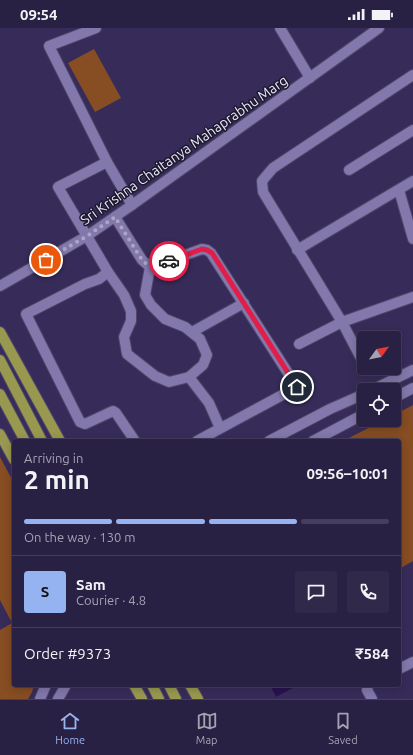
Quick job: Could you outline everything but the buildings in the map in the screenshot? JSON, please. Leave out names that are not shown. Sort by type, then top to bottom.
[{"type":"main road","points":[[0,332],[59,439]]},
{"type":"main road","points":[[0,360],[41,439]]},
{"type":"main road","points":[[0,394],[24,439]]},
{"type":"main road","points":[[55,431],[57,439]]},
{"type":"main road","points":[[0,434],[12,455]]},
{"type":"main road","points":[[153,687],[159,699]]},
{"type":"main road","points":[[170,687],[176,699]]},
{"type":"main road","points":[[191,687],[198,699]]},
{"type":"street","points":[[96,28],[49,46],[107,162],[132,205]]},
{"type":"street","points":[[280,28],[310,78]]},
{"type":"street","name":"Sri Krishna Chaitanya Mahaprabhu Marg","points":[[0,286],[87,236],[115,217],[379,28]]},
{"type":"street","points":[[357,351],[342,322],[263,192],[262,182],[273,168],[413,75]]},
{"type":"street","points":[[349,170],[413,130]]},
{"type":"street","points":[[107,162],[58,186],[108,272],[124,295],[131,311],[131,321],[124,337],[127,354],[155,376],[170,382],[189,377],[204,365],[207,355],[200,338],[185,327],[165,319],[151,305],[146,295],[150,267]]},
{"type":"street","points":[[298,250],[413,181]]},
{"type":"street","points":[[399,190],[413,239]]},
{"type":"street","points":[[115,217],[142,260],[150,267]]},
{"type":"street","points":[[150,267],[202,249],[207,250],[215,257],[297,387],[200,439]]},
{"type":"street","points":[[108,272],[99,279],[85,284],[26,314],[80,422],[85,424],[113,411],[116,413],[134,439]]},
{"type":"street","points":[[299,344],[342,322],[413,296]]},
{"type":"street","points":[[192,332],[244,303]]},
{"type":"street","points":[[386,383],[413,370]]},
{"type":"street","points":[[189,377],[209,403],[220,428]]},
{"type":"street","points":[[401,394],[413,388]]},
{"type":"street","points":[[273,439],[330,409],[357,397]]},
{"type":"street","points":[[317,439],[357,418]]},
{"type":"street","points":[[401,668],[413,662]]},
{"type":"street","points":[[40,699],[45,687]]},
{"type":"street","points":[[58,699],[65,687]]},
{"type":"street","points":[[368,687],[367,690],[372,699]]},
{"type":"shaded area","points":[[94,49],[121,98],[95,112],[68,63]]},
{"type":"shaded area","points":[[413,405],[413,561],[401,568],[401,439],[347,439],[370,427],[401,427],[401,411]]},
{"type":"shaded area","points":[[0,457],[12,479],[12,623],[0,600]]},
{"type":"shaded area","points":[[12,623],[12,687],[33,687],[28,699],[0,699],[0,630]]},
{"type":"shaded area","points":[[271,687],[294,687],[276,697]]},
{"type":"way so far","points":[[46,260],[87,236],[115,217],[142,260],[147,265],[150,267],[169,261]]},
{"type":"route","points":[[169,261],[202,249],[212,253],[297,387]]}]
